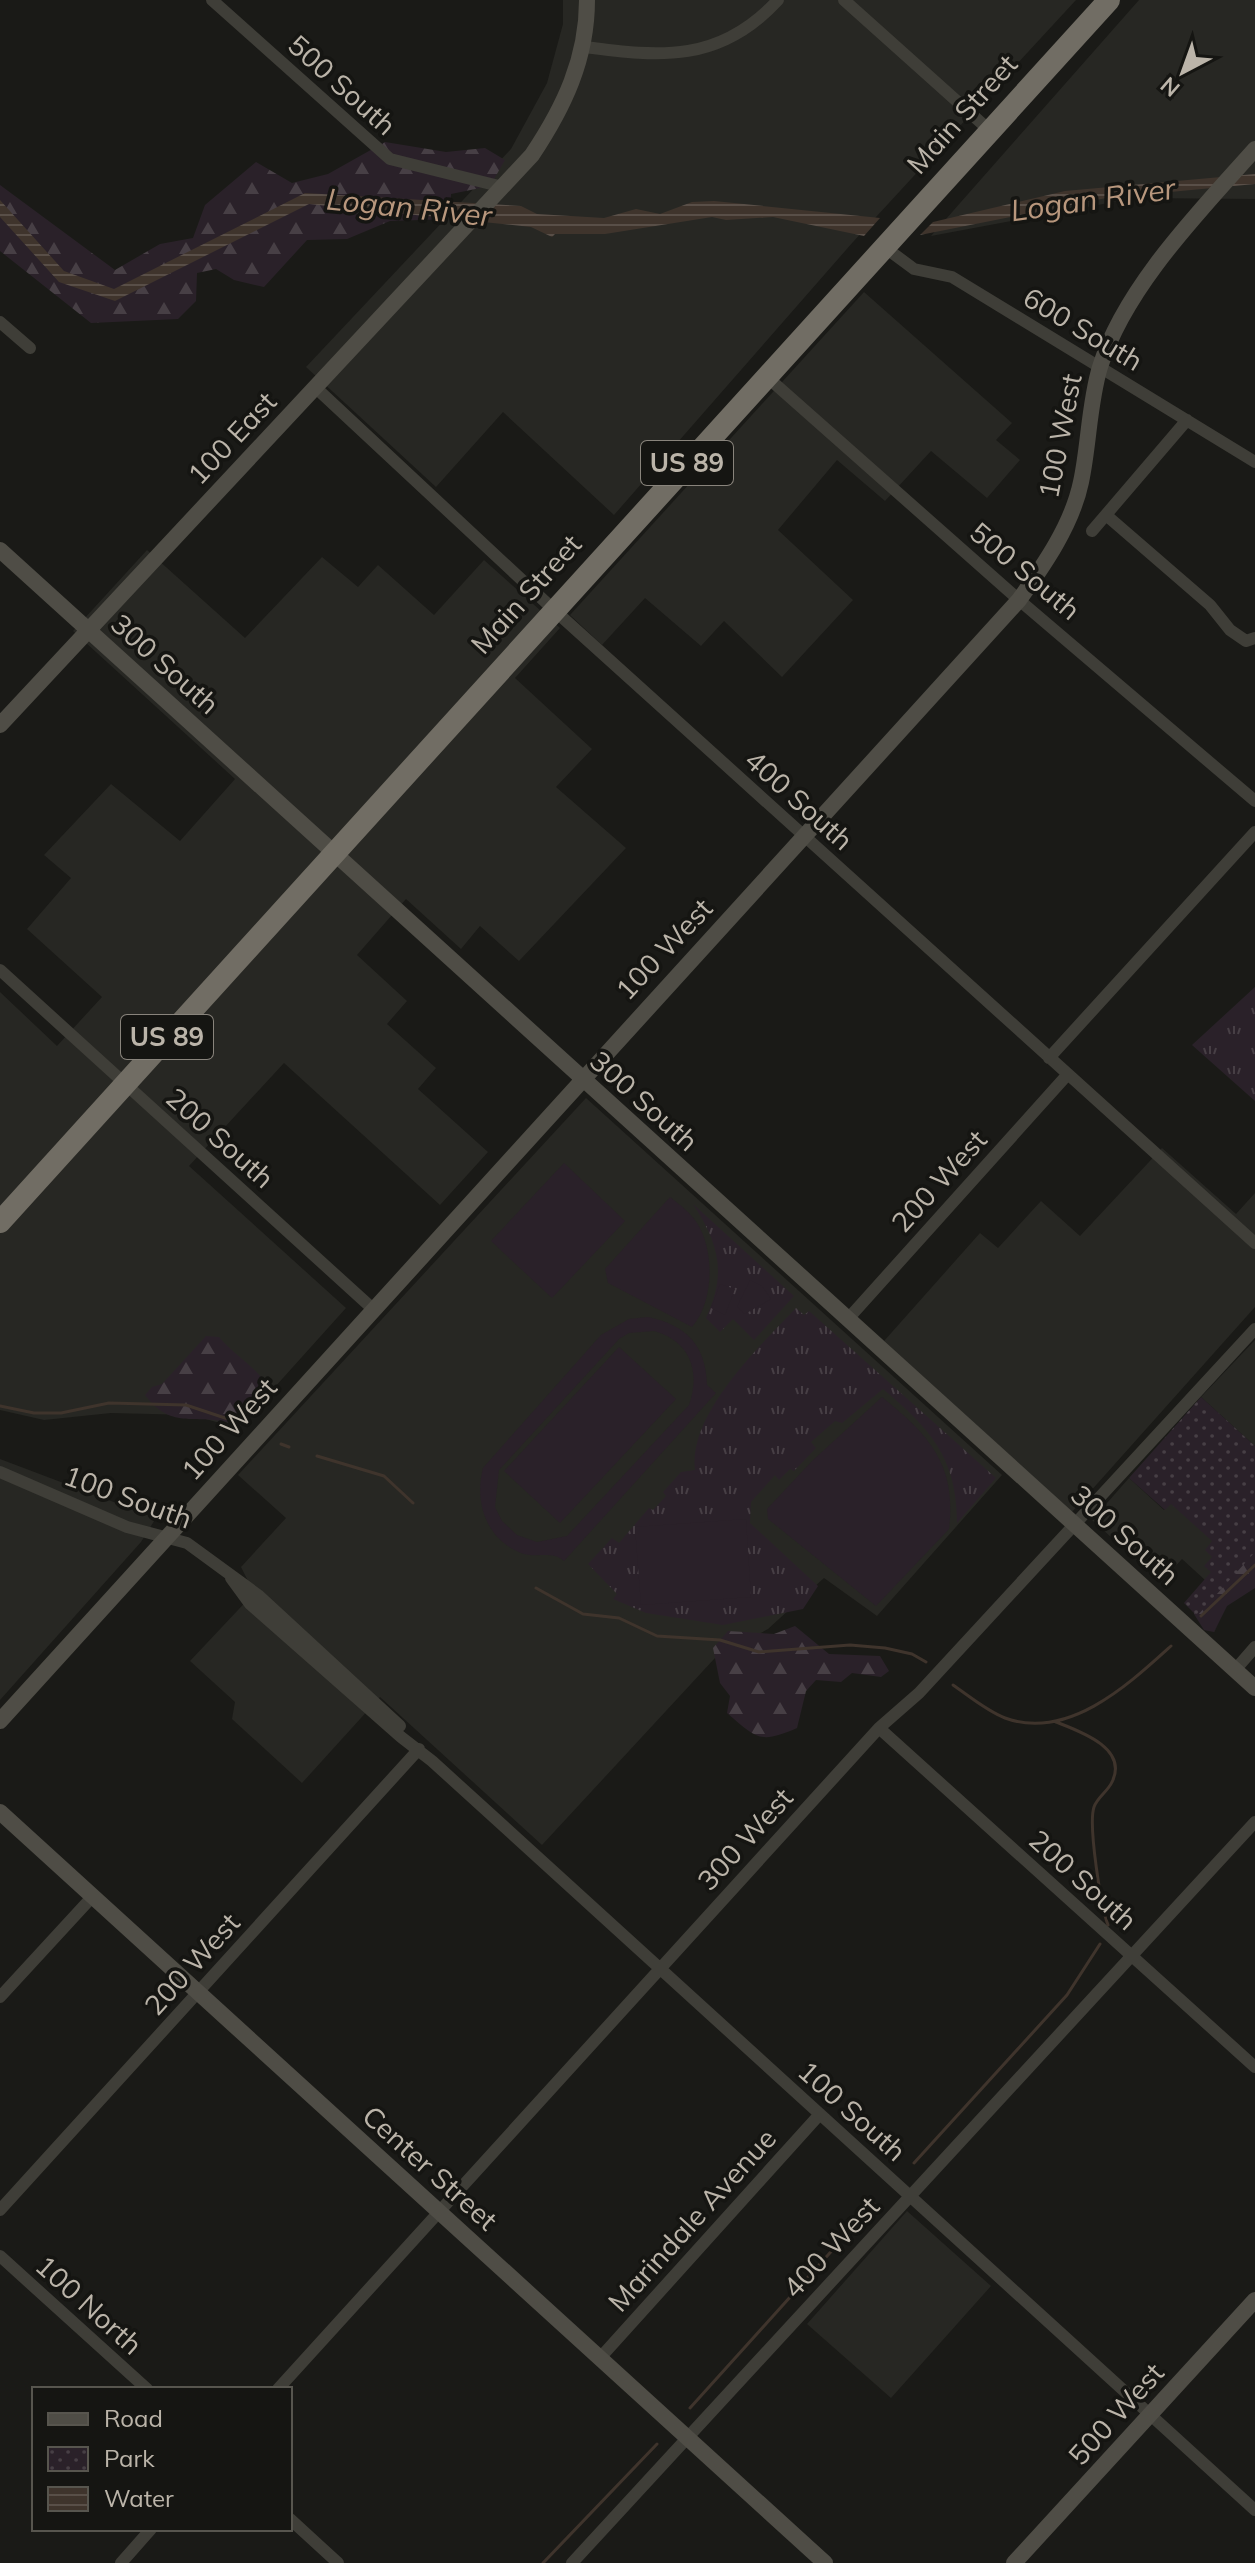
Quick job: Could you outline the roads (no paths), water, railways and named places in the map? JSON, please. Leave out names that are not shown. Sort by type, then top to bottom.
[{"type":"highway","name":"Main Street","points":[[0,1222],[1100,2]]},
{"type":"street","name":"500 South","points":[[212,0],[390,159],[503,187]]},
{"type":"street","name":"100 East","points":[[0,725],[503,187],[551,127],[570,89],[584,47],[587,0]]},
{"type":"street","points":[[584,47],[636,55],[682,54],[727,40],[767,12],[778,0]]},
{"type":"street","points":[[844,0],[988,129]]},
{"type":"street","name":"100 West","points":[[0,1721],[1019,600],[1070,517],[1081,486],[1100,367],[1137,294],[1192,220],[1255,149]]},
{"type":"street","name":"600 South","points":[[883,246],[902,264],[952,277],[1255,462]]},
{"type":"street","points":[[0,322],[30,348]]},
{"type":"street","name":"500 South","points":[[766,376],[1019,600],[1035,610],[1255,801]]},
{"type":"street","name":"400 South","points":[[315,387],[553,609],[1255,1243]]},
{"type":"street","name":"100 West","points":[[1092,531],[1187,420]]},
{"type":"street","points":[[1106,515],[1210,605],[1230,630],[1246,641],[1255,638]]},
{"type":"street","name":"300 South","points":[[0,550],[580,1080],[1255,1688]]},
{"type":"street","points":[[1049,1058],[1255,832]]},
{"type":"street","name":"200 South","points":[[0,970],[373,1309]]},
{"type":"street","name":"200 West","points":[[847,1320],[1068,1074]]},
{"type":"street","name":"300 West","points":[[280,2387],[879,1728],[919,1693],[1255,1329]]},
{"type":"street","name":"100 South","points":[[0,1472],[127,1527],[198,1549],[231,1578],[250,1604],[401,1737],[418,1748],[1255,2510]]},
{"type":"street","points":[[1235,1670],[1255,1647]]},
{"type":"street","name":"200 South","points":[[879,1728],[1255,2067]]},
{"type":"street","name":"200 West","points":[[0,2210],[418,1748]]},
{"type":"street","name":"Center Street","points":[[0,1812],[825,2563]]},
{"type":"street","name":"400 West","points":[[572,2563],[1255,1822]]},
{"type":"street","points":[[0,1997],[93,1896]]},
{"type":"street","name":"Marindale Avenue","points":[[600,2358],[820,2114]]},
{"type":"street","name":"100 North","points":[[0,2256],[145,2387]]},
{"type":"street","name":"500 West","points":[[1014,2563],[1255,2300]]},
{"type":"street","points":[[292,2521],[338,2563]]},
{"type":"street","points":[[121,2563],[149,2531]]},
{"type":"water","name":"Logan River","points":[[1255,174],[1255,184],[1106,198],[920,235],[933,222],[1065,191]]},
{"type":"water","name":"Logan River","points":[[305,193],[521,206],[537,214],[604,218],[636,209],[660,214],[692,202],[714,201],[880,218],[864,236],[773,217],[726,220],[712,217],[605,234],[555,234],[552,237],[531,227],[309,204],[115,301],[59,282],[0,217],[0,200],[64,271],[114,289]]},
{"type":"waterway","points":[[0,1406],[34,1413],[61,1413],[109,1403],[186,1405],[237,1422]]},
{"type":"waterway","points":[[281,1444],[289,1447]]},
{"type":"waterway","points":[[317,1456],[384,1476],[413,1503]]},
{"type":"waterway","points":[[1201,1616],[1255,1565]]},
{"type":"waterway","points":[[536,1588],[583,1614],[619,1618],[657,1636],[720,1640],[759,1652],[850,1645],[885,1648],[912,1654],[926,1662]]},
{"type":"waterway","points":[[953,1685],[1005,1718],[1028,1723],[1051,1722],[1074,1716],[1096,1705],[1136,1677],[1171,1646]]},
{"type":"waterway","points":[[1056,1722],[1099,1743],[1114,1760],[1112,1782],[1095,1804],[1093,1816],[1096,1866],[1108,1925]]},
{"type":"waterway","points":[[914,2163],[1067,1995],[1100,1944]]},
{"type":"waterway","points":[[690,2408],[874,2204]]},
{"type":"waterway","points":[[543,2563],[657,2444]]}]
